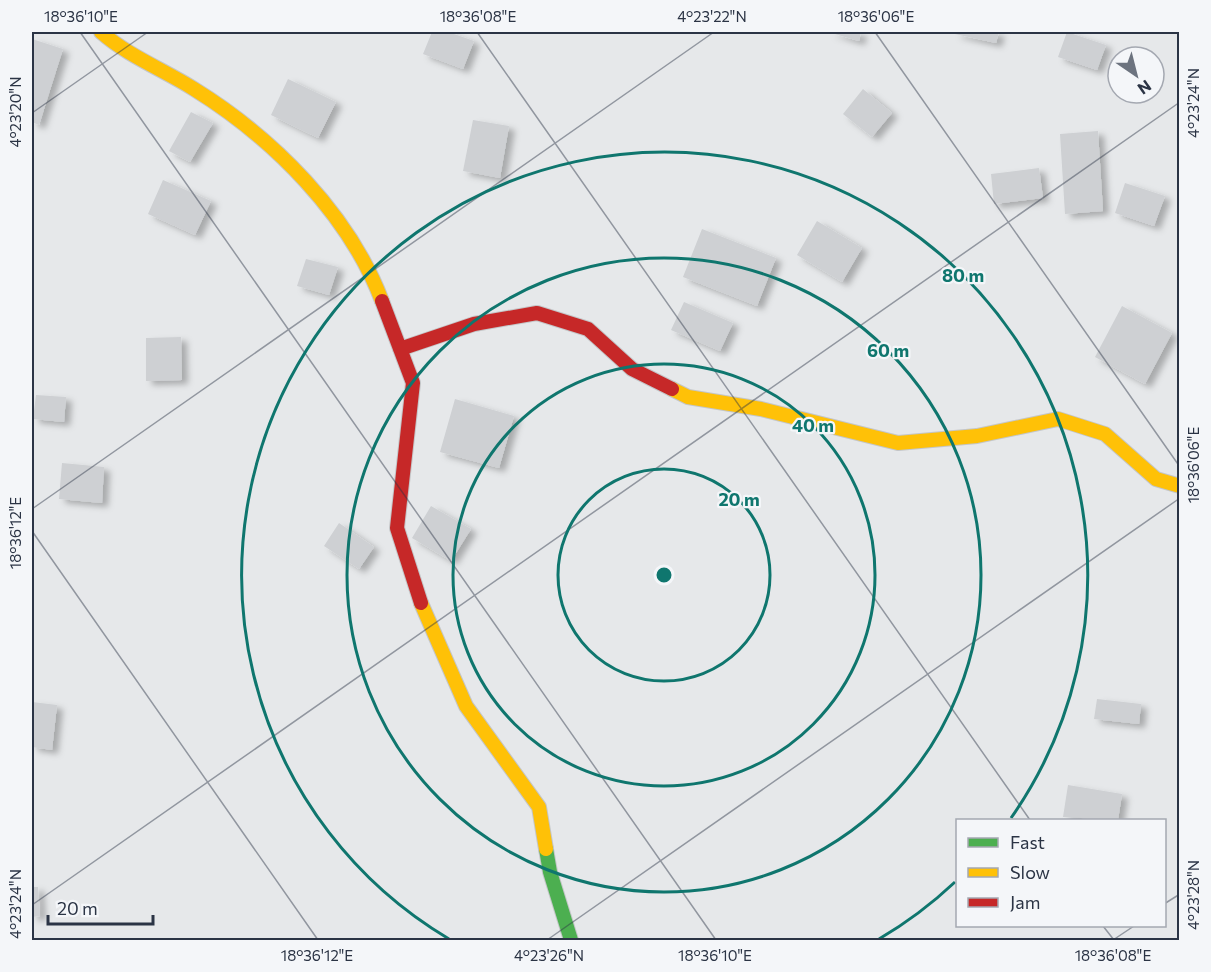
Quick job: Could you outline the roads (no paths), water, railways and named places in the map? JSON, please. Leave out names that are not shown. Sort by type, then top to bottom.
[{"type":"street","points":[[101,32],[109,39],[196,90],[269,143],[313,189],[370,270],[413,383],[397,528],[423,610],[466,706],[539,807],[550,872],[571,940]]},
{"type":"street","points":[[400,348],[474,324],[537,313],[588,329],[632,369],[688,397],[761,409],[898,442],[977,436],[1058,419],[1105,434],[1156,479],[1179,486]]}]
